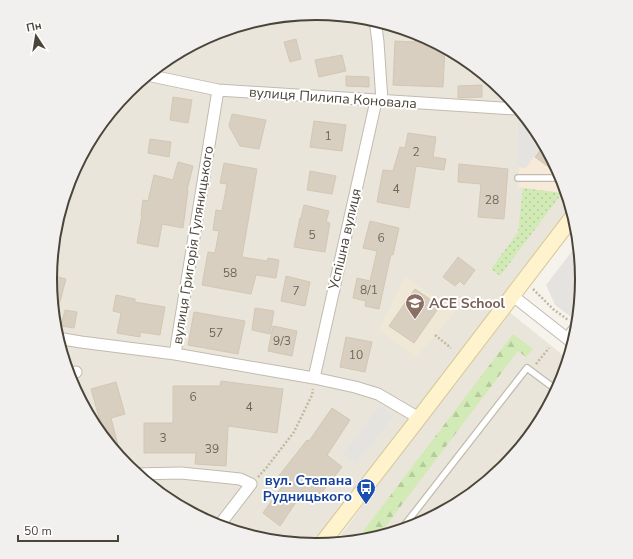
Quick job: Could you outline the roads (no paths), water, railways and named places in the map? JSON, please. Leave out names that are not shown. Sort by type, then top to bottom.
[{"type":"main road","points":[[326,538],[569,221]]},
{"type":"street","name":"Успішна вулиця","points":[[314,378],[379,101],[378,42],[376,27]]},
{"type":"street","name":"вулиця Пилипа Коновала","points":[[155,77],[218,90],[513,110]]},
{"type":"street","name":"вулиця Григорія Гуляницького","points":[[64,339],[175,354],[218,90]]},
{"type":"street","points":[[513,296],[569,340]]},
{"type":"street","points":[[175,354],[314,378],[355,387],[378,394],[419,418]]},
{"type":"street","points":[[144,474],[181,473],[240,479],[251,484],[223,521]]},
{"type":"lane","points":[[518,178],[555,178]]},
{"type":"lane","points":[[565,337],[571,330]]},
{"type":"lane","points":[[407,523],[527,368],[552,387]]},
{"type":"place","name":"ACE School","points":[[415,320]]},
{"type":"place","name":"вул. Степана Рудницького","points":[[366,505]]}]
